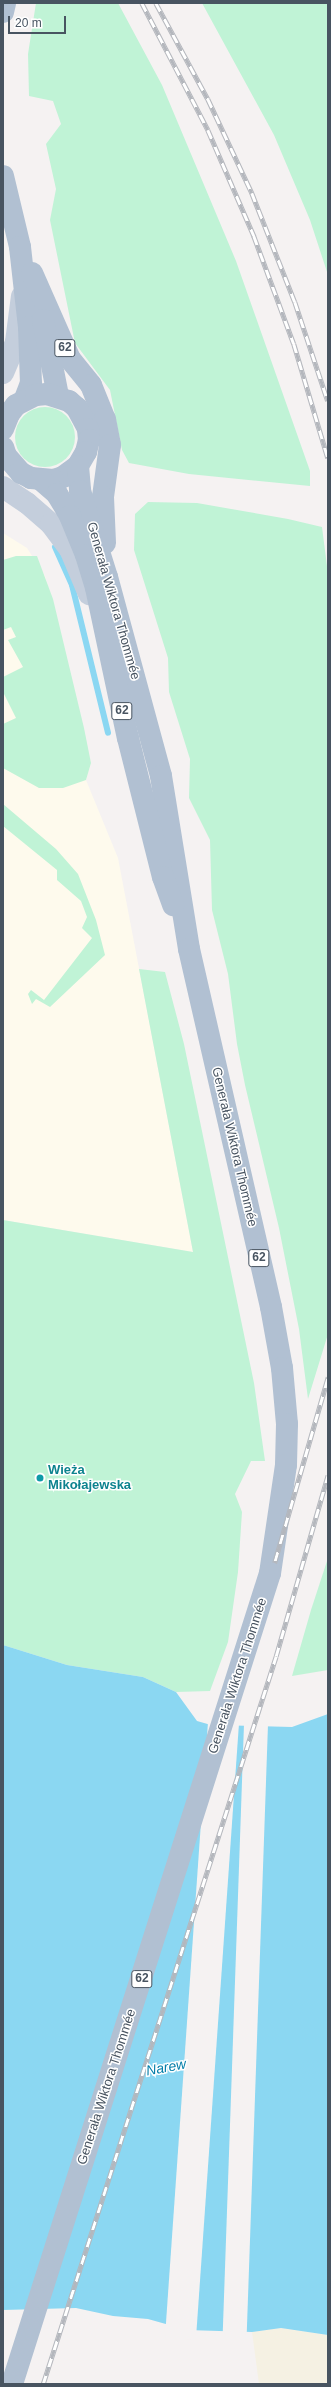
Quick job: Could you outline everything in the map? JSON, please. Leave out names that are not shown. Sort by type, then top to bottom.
[{"type":"main road","points":[[3,12],[5,3]]},
{"type":"main road","name":"62","points":[[3,176],[58,396],[77,408],[88,428],[86,452],[78,466],[63,477],[42,480],[21,473],[4,453]]},
{"type":"main road","points":[[3,373],[16,342],[28,279]]},
{"type":"main road","name":"62","points":[[3,426],[16,405],[25,399],[32,383],[28,279]]},
{"type":"main road","name":"62","points":[[28,279],[70,359],[91,385],[105,419],[110,446],[103,497],[107,577]]},
{"type":"main road","points":[[25,399],[47,394],[58,396]]},
{"type":"main road","name":"Generała Wiktora Thommée","points":[[12,2384],[263,1598],[277,1538],[286,1450],[284,1384],[276,1332],[189,949],[161,776],[107,577],[80,490],[78,466]]},
{"type":"main road","name":"Generała Wiktora Thommée","points":[[42,480],[57,494],[70,516],[86,555],[103,622],[128,738],[163,877],[189,949]]},
{"type":"main road","points":[[3,488],[27,503],[51,524],[70,549],[103,622]]},
{"type":"shaded area","points":[[3,533],[27,548],[45,576],[91,763],[86,780],[118,858],[193,1252],[3,1220]]},
{"type":"green space","points":[[36,3],[118,3],[162,85],[236,261],[310,471],[310,486],[189,474],[129,463],[122,450],[110,390],[75,343],[50,220],[56,189],[46,144],[61,124],[53,101],[29,96],[28,54]]},
{"type":"green space","points":[[202,3],[328,3],[328,275],[310,220],[274,135]]},
{"type":"green space","points":[[39,407],[51,407],[62,412],[70,420],[75,431],[73,449],[62,462],[51,467],[39,467],[28,462],[20,454],[15,443],[15,431],[20,420],[28,412]]},
{"type":"green space","points":[[148,502],[197,503],[288,519],[322,527],[328,574],[328,1334],[308,1399],[299,1329],[279,1228],[245,1085],[237,1044],[228,974],[212,910],[210,840],[189,798],[190,759],[169,692],[168,658],[134,550],[135,514]]},
{"type":"green space","points":[[16,556],[37,556],[53,599],[84,728],[91,763],[86,780],[63,788],[39,788],[3,768],[3,724],[16,718],[3,692],[3,677],[23,667],[8,640],[16,637],[11,627],[3,630],[3,560]]},
{"type":"green space","points":[[3,804],[56,849],[78,874],[96,920],[105,955],[50,1007],[36,999],[32,1004],[28,994],[31,990],[44,1000],[92,938],[82,928],[87,917],[81,901],[57,880],[57,870],[3,826]]},
{"type":"green space","points":[[139,969],[165,972],[184,1044],[254,1383],[265,1461],[251,1461],[235,1494],[242,1512],[238,1572],[228,1642],[210,1691],[176,1692],[143,1677],[67,1665],[3,1645],[3,1220],[193,1252]]},
{"type":"green space","points":[[328,1558],[328,1670],[292,1676],[311,1610]]},
{"type":"sand","points":[[281,2328],[328,2335],[328,2384],[259,2384],[252,2332]]},
{"type":"water","name":"Narew","points":[[3,1645],[67,1665],[143,1677],[176,1692],[197,1721],[211,1725],[292,1727],[328,1714],[328,2335],[281,2328],[252,2332],[187,2330],[148,2319],[113,2316],[76,2308],[3,2310]]},
{"type":"pier","points":[[208,1722],[239,1724],[196,2340],[165,2337]]},
{"type":"pier","points":[[244,1724],[268,1725],[247,2339],[223,2339]]},
{"type":"waterway","points":[[55,547],[72,585],[108,733]]},
{"type":"railway","points":[[142,3],[208,130],[254,236],[294,344],[328,458]]},
{"type":"railway","points":[[156,3],[208,99],[252,193],[295,302],[328,401]]},
{"type":"railway","points":[[12,2384],[270,1578],[328,1377]]},
{"type":"railway","points":[[43,2384],[276,1656],[328,1475]]},
{"type":"place","name":"Wieża Mikołajewska","points":[[40,1478]]}]
